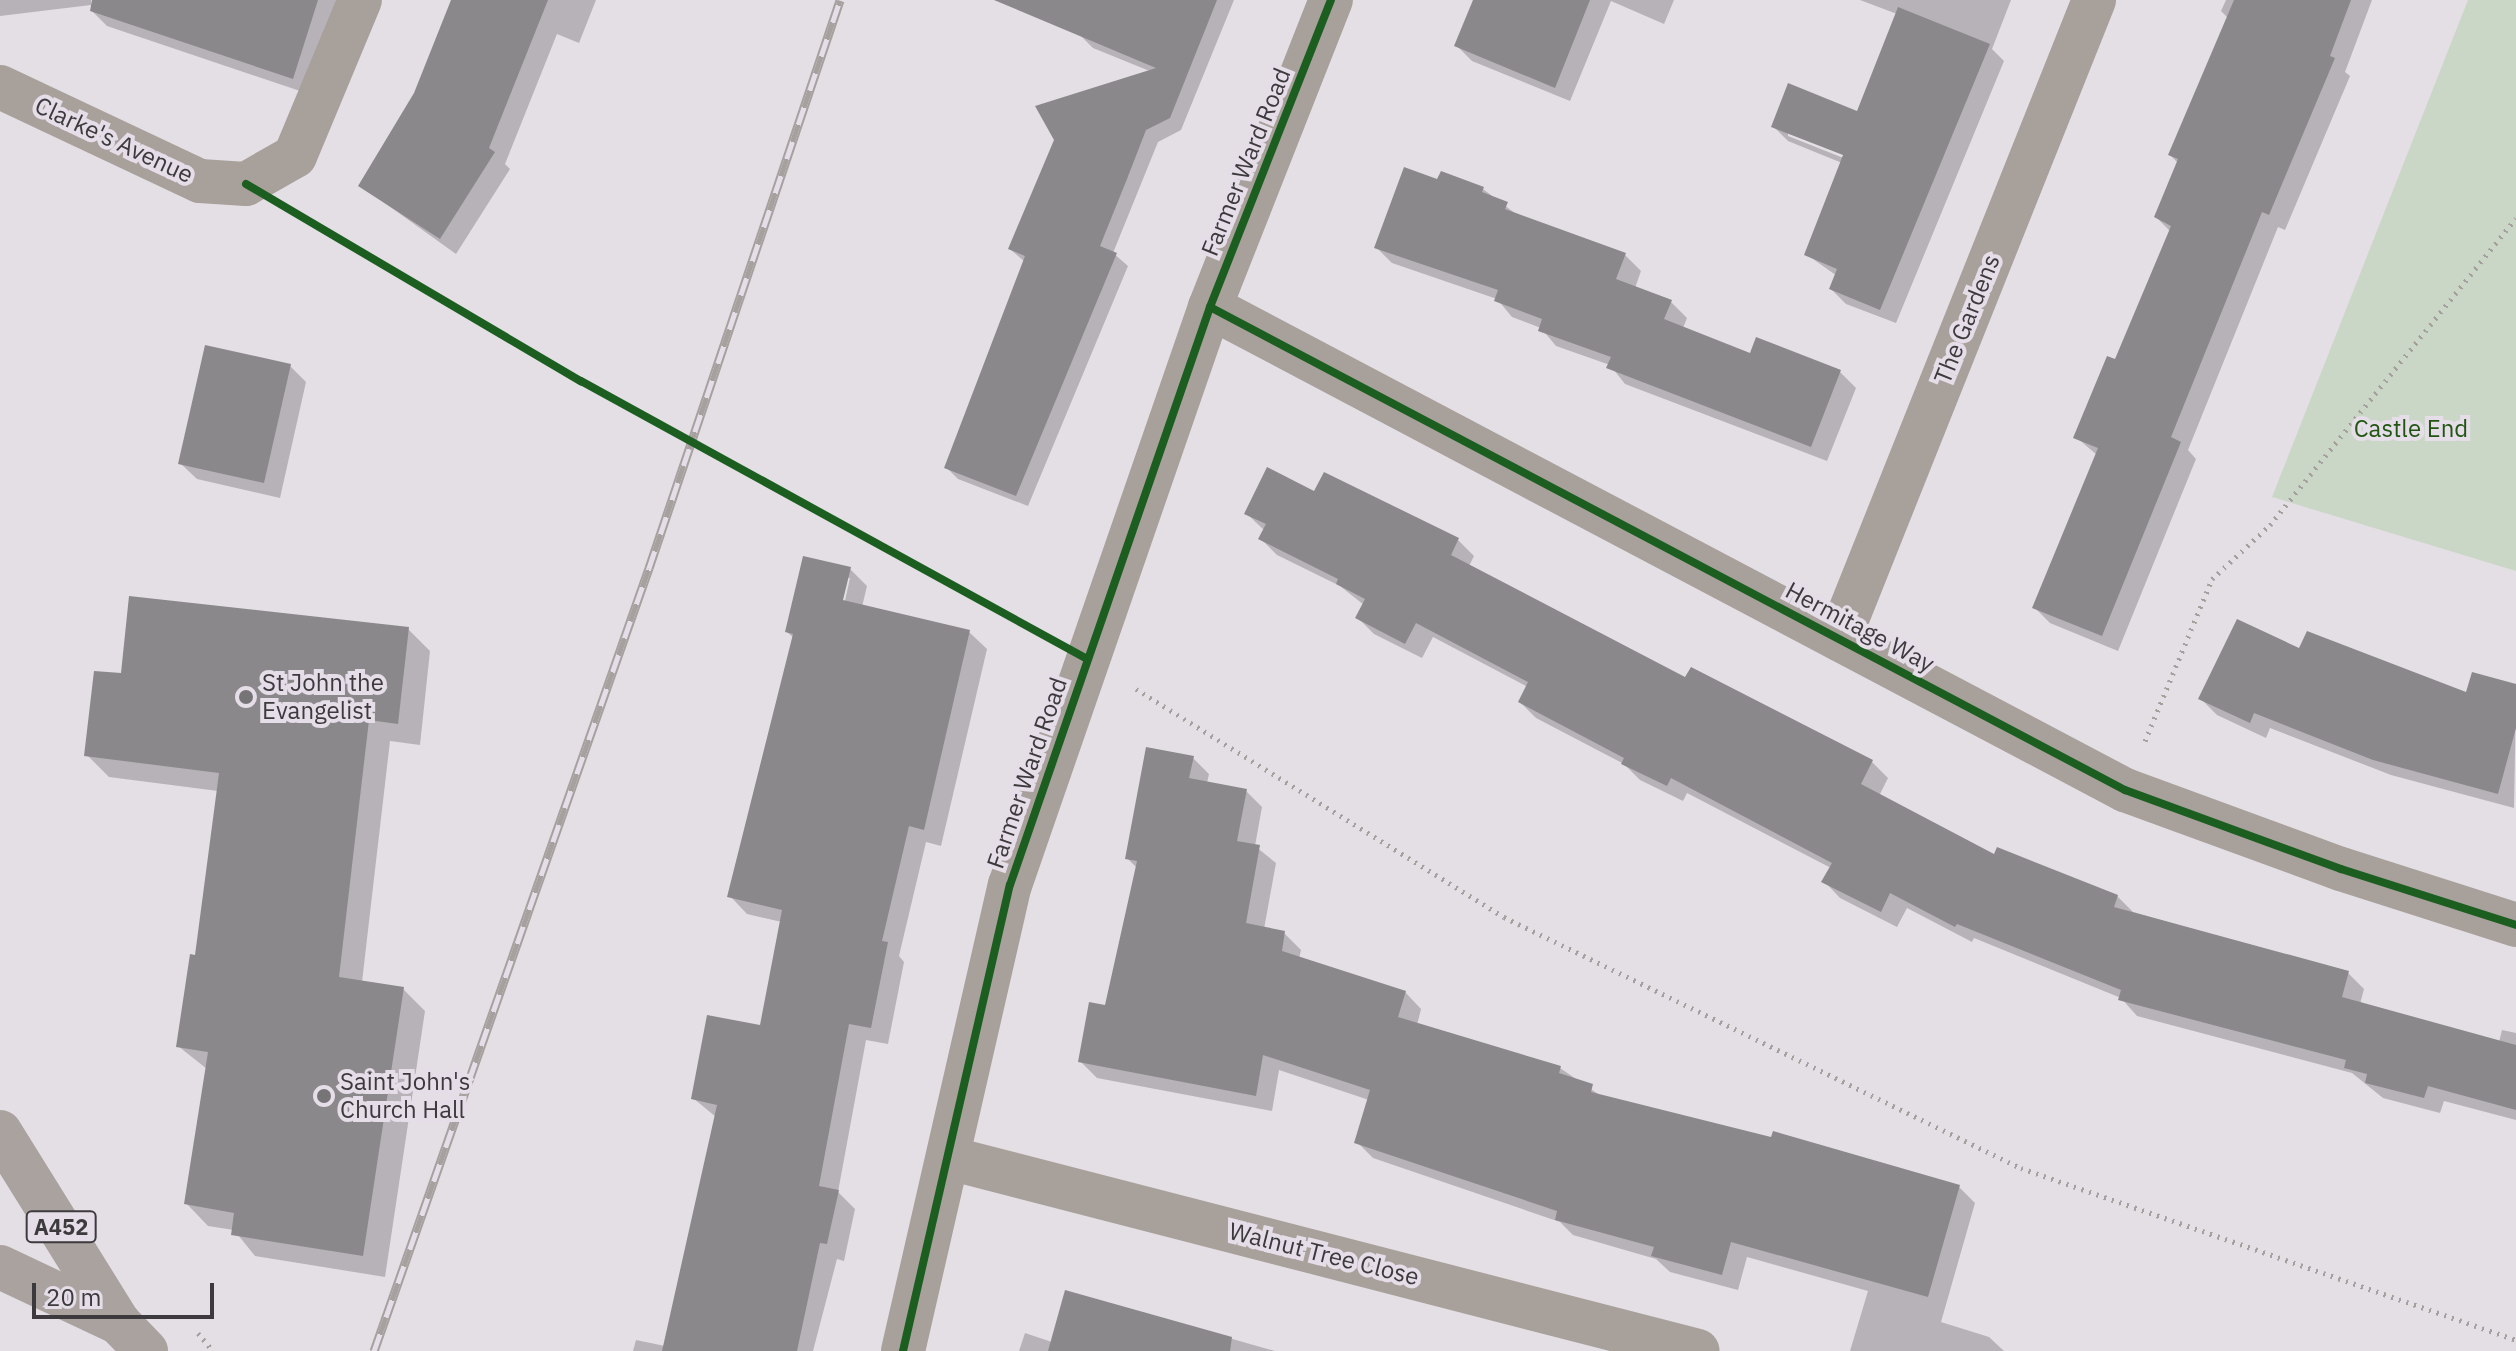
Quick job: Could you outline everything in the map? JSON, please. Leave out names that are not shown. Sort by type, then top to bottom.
[{"type":"main road","name":"A452","points":[[0,1132],[132,1337]]},
{"type":"main road","name":"A452","points":[[0,1267],[132,1337]]},
{"type":"street","name":"Clarke's Avenue","points":[[0,87],[200,181],[246,184],[295,156],[360,0]]},
{"type":"street","name":"Farmer Ward Road","points":[[903,1351],[1010,885],[1210,307],[1331,0]]},
{"type":"street","name":"The Gardens","points":[[1839,639],[2094,0]]},
{"type":"street","name":"Hermitage Way","points":[[1210,307],[2125,790],[2341,869],[2516,925]]},
{"type":"street","name":"Walnut Tree Close","points":[[949,1158],[1698,1351]]},
{"type":"path","points":[[2125,790],[2212,579],[2270,525],[2516,218]]},
{"type":"path","points":[[1087,659],[1504,917],[2021,1168],[2516,1340]]},
{"type":"green space","name":"Castle End","points":[[2468,0],[2516,0],[2516,571],[2272,497]]},
{"type":"building","points":[[92,0],[318,0],[293,79],[90,11]]},
{"type":"building","points":[[451,0],[548,0],[489,148],[495,152],[440,239],[358,186],[414,93]]},
{"type":"building","points":[[994,0],[1217,0],[1170,118],[1146,130],[1100,246],[1117,253],[1016,496],[944,468],[1025,256],[1008,249],[1054,140],[1035,106],[1156,68]]},
{"type":"building","points":[[1473,0],[1590,0],[1555,88],[1454,46]]},
{"type":"building","points":[[2234,0],[2351,0],[2330,56],[2335,58],[2269,215],[2262,212],[2171,437],[2181,442],[2102,636],[2032,608],[2098,448],[2073,438],[2107,356],[2115,359],[2171,226],[2154,217],[2178,159],[2168,155]]},
{"type":"building","points":[[1898,7],[1990,44],[1880,310],[1829,289],[1837,269],[1804,255],[1843,155],[1771,127],[1788,83],[1857,111]]},
{"type":"building","points":[[1404,167],[1437,179],[1441,171],[1484,187],[1482,192],[1508,202],[1505,209],[1626,253],[1616,279],[1672,300],[1664,319],[1750,353],[1756,337],[1841,370],[1811,447],[1606,368],[1611,357],[1538,331],[1542,319],[1494,301],[1498,290],[1374,248]]},
{"type":"building","points":[[205,345],[291,364],[264,483],[178,464]]},
{"type":"building","points":[[1267,467],[1314,491],[1324,472],[1459,538],[1451,555],[1685,677],[1691,667],[1873,760],[1861,784],[1994,854],[1997,847],[2118,895],[2114,907],[2349,971],[2342,997],[2516,1045],[2516,1110],[2428,1086],[2424,1098],[2365,1083],[2367,1074],[2344,1068],[2346,1060],[2118,1000],[2121,990],[1957,924],[1955,927],[1890,893],[1881,912],[1821,882],[1832,863],[1671,778],[1667,786],[1621,764],[1624,758],[1518,702],[1528,682],[1416,623],[1405,644],[1355,618],[1365,599],[1336,584],[1338,579],[1258,539],[1266,524],[1244,514]]},
{"type":"building","points":[[803,556],[851,567],[843,600],[970,630],[924,830],[909,826],[882,941],[888,942],[871,1028],[849,1024],[819,1186],[839,1190],[827,1244],[820,1243],[797,1351],[662,1351],[717,1105],[691,1099],[707,1015],[760,1025],[782,910],[727,897],[793,634],[785,632]]},
{"type":"building","points":[[129,596],[409,627],[398,724],[369,720],[339,977],[404,987],[363,1256],[231,1235],[234,1213],[184,1204],[208,1052],[176,1047],[190,954],[195,955],[219,773],[84,756],[94,671],[121,673]]},
{"type":"building","points":[[2237,619],[2299,648],[2307,631],[2466,692],[2472,672],[2516,684],[2516,728],[2498,794],[2373,760],[2254,713],[2250,723],[2198,699]]},
{"type":"building","points":[[1146,747],[1194,756],[1189,778],[1247,789],[1237,841],[1260,845],[1246,923],[1285,931],[1282,951],[1406,991],[1398,1017],[1561,1066],[1559,1073],[1593,1084],[1591,1092],[1771,1137],[1773,1131],[1960,1185],[1928,1297],[1731,1242],[1722,1275],[1651,1256],[1654,1247],[1555,1220],[1557,1211],[1354,1143],[1370,1090],[1263,1055],[1256,1096],[1078,1062],[1089,1002],[1105,1005],[1137,861],[1125,859]]},
{"type":"building","points":[[1065,1290],[1232,1337],[1230,1351],[1048,1351]]},
{"type":"railway","points":[[374,1351],[649,568],[840,0]]},
{"type":"cycle path","points":[[903,1351],[1010,885],[1210,307],[1331,0]]},
{"type":"cycle path","points":[[246,184],[581,381],[1087,659]]},
{"type":"cycle path","points":[[1210,307],[2125,790],[2341,869],[2516,925]]},
{"type":"place","name":"St John the Evangelist","points":[[246,697]]},
{"type":"place","name":"Saint John's Church Hall","points":[[324,1096]]}]
